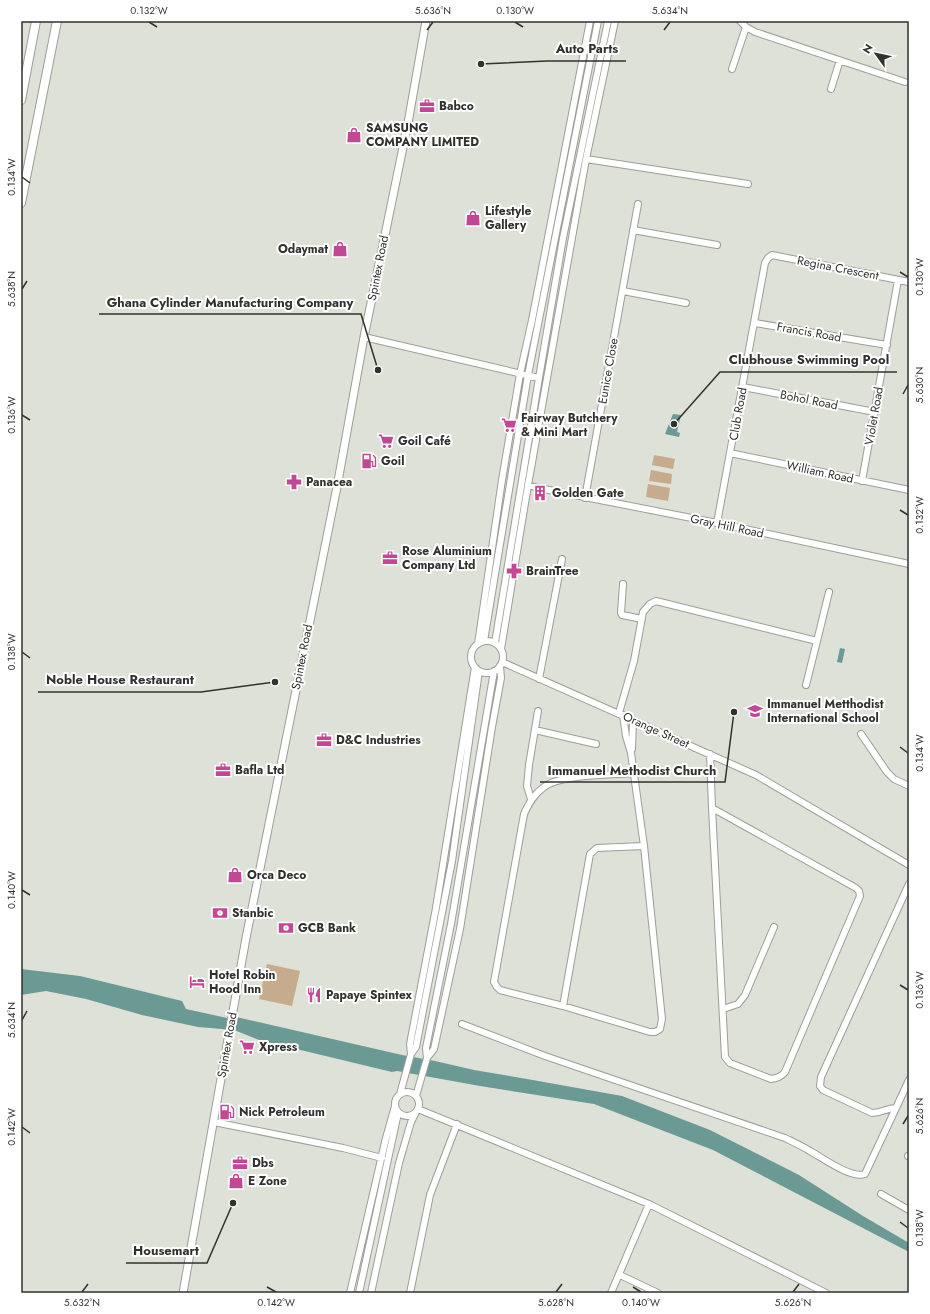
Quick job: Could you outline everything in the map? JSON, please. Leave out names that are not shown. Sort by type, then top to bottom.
[{"type":"highway","points":[[21,100],[36,21]]},
{"type":"highway","points":[[21,203],[57,21]]},
{"type":"main road","name":"Spintex Road","points":[[183,1293],[228,1035],[273,801],[337,487],[364,337],[408,123],[426,21]]},
{"type":"street","points":[[350,1293],[396,1100],[400,1094],[411,1054],[410,1044],[436,908],[477,669],[472,660],[472,653],[478,644],[502,480],[520,374],[590,21]]},
{"type":"street","points":[[484,641],[528,376],[598,21]]},
{"type":"street","points":[[495,643],[563,238],[608,21]]},
{"type":"street","points":[[416,1096],[427,1058],[434,1049],[460,929],[501,678],[501,664],[503,656],[501,649],[528,485],[586,159],[615,21]]},
{"type":"street","points":[[740,21],[746,27],[755,32],[905,82]]},
{"type":"street","points":[[732,69],[746,27]]},
{"type":"street","points":[[831,89],[840,60]]},
{"type":"street","points":[[586,159],[748,184]]},
{"type":"street","name":"Eunice Close","points":[[585,498],[638,204]]},
{"type":"street","points":[[633,230],[717,245]]},
{"type":"street","name":"Regina Crescent","points":[[768,258],[772,255],[909,282]]},
{"type":"street","name":"Club Road","points":[[717,524],[765,263],[768,258]]},
{"type":"street","name":"Violet Road","points":[[862,481],[898,280]]},
{"type":"street","points":[[623,291],[686,303]]},
{"type":"street","name":"Francis Road","points":[[755,323],[887,346]]},
{"type":"street","points":[[364,337],[539,378]]},
{"type":"street","name":"Bohol Road","points":[[742,387],[875,412]]},
{"type":"street","name":"William Road","points":[[730,454],[909,490]]},
{"type":"street","name":"Gray Hill Road","points":[[528,485],[909,564]]},
{"type":"street","points":[[539,679],[562,559]]},
{"type":"street","points":[[623,584],[622,616],[642,619]]},
{"type":"street","points":[[806,685],[829,592]]},
{"type":"street","points":[[632,753],[621,714],[634,661],[642,619],[644,612],[650,604],[656,601],[817,641]]},
{"type":"street","points":[[478,644],[484,641],[495,643],[501,649]]},
{"type":"street","points":[[477,669],[487,673],[494,671],[501,664]]},
{"type":"street","name":"Orange Street","points":[[501,664],[621,714],[756,775],[909,864]]},
{"type":"street","points":[[427,1058],[426,1048],[452,924],[494,671]]},
{"type":"street","points":[[531,799],[527,786],[538,711]]},
{"type":"street","points":[[633,720],[632,753],[644,846],[662,1019],[660,1029],[655,1032],[650,1032],[563,1006],[500,990],[494,982],[524,814],[531,799],[544,786],[559,780],[634,773]]},
{"type":"street","points":[[535,730],[596,744]]},
{"type":"street","points":[[861,734],[887,772],[894,779],[909,786]]},
{"type":"street","points":[[710,754],[712,808],[723,1008],[724,1050],[727,1061],[730,1064],[771,1078],[781,1076],[785,1072],[860,893],[856,888],[712,808]]},
{"type":"street","points":[[563,1006],[590,854],[597,848],[644,846]]},
{"type":"street","points":[[896,1108],[887,1108],[879,1113],[872,1113],[823,1090],[820,1086],[821,1077],[909,884]]},
{"type":"street","points":[[723,1008],[738,1004],[746,995],[774,927]]},
{"type":"street","points":[[462,1024],[545,1056],[751,1125],[785,1138],[810,1150],[846,1171],[860,1176],[864,1174],[867,1169],[909,1080]]},
{"type":"street","points":[[372,1293],[399,1163],[411,1122],[419,1102],[416,1096],[410,1093],[407,1092],[400,1094]]},
{"type":"street","points":[[359,1293],[398,1113],[395,1106]]},
{"type":"street","points":[[398,1113],[406,1116],[413,1114],[417,1110]]},
{"type":"street","points":[[417,1110],[457,1124],[649,1204],[826,1293]]},
{"type":"street","points":[[214,1122],[330,1145],[382,1158]]},
{"type":"street","points":[[410,1293],[430,1195],[457,1124]]},
{"type":"street","points":[[881,1194],[909,1210]]},
{"type":"street","points":[[611,1293],[620,1275],[649,1204]]},
{"type":"street","points":[[620,1275],[658,1293]]},
{"type":"shaded area","points":[[654,455],[675,459],[673,469],[652,465]]},
{"type":"shaded area","points":[[651,470],[672,474],[671,484],[649,481]]},
{"type":"shaded area","points":[[648,484],[670,488],[668,501],[646,497]]},
{"type":"shaded area","points":[[267,964],[300,971],[292,1006],[259,999]]},
{"type":"water","points":[[673,414],[681,415],[677,432],[680,433],[679,437],[665,434]]},
{"type":"water","points":[[840,648],[845,649],[842,663],[837,662]]},
{"type":"water","points":[[21,969],[80,976],[182,1001],[186,1009],[227,1018],[236,1017],[402,1055],[474,1070],[622,1096],[710,1130],[799,1175],[863,1216],[909,1243],[909,1252],[713,1150],[594,1104],[397,1071],[392,1072],[259,1040],[234,1030],[198,1027],[142,1015],[86,999],[46,991],[21,995]]},
{"type":"place","name":"Auto Parts","points":[[481,64]]},
{"type":"place","name":"Babco","points":[[427,106]]},
{"type":"place","name":"SAMSUNG COMPANY LIMITED","points":[[354,135]]},
{"type":"place","name":"Lifestyle Gallery","points":[[473,218]]},
{"type":"place","name":"Odaymat","points":[[340,249]]},
{"type":"place","name":"Ghana Cylinder Manufacturing Company","points":[[378,370]]},
{"type":"place","name":"Clubhouse Swimming Pool","points":[[674,424]]},
{"type":"place","name":"Fairway Butchery & Mini Mart","points":[[509,425]]},
{"type":"place","name":"Goil Café","points":[[386,441]]},
{"type":"place","name":"Goil","points":[[369,461]]},
{"type":"place","name":"Panacea","points":[[294,482]]},
{"type":"place","name":"Golden Gate","points":[[540,493]]},
{"type":"place","name":"Rose Aluminium Company Ltd","points":[[390,558]]},
{"type":"place","name":"BrainTree","points":[[514,571]]},
{"type":"place","name":"Noble House Restaurant","points":[[275,682]]},
{"type":"place","name":"Immanuel Metthodist International School","points":[[755,711]]},
{"type":"place","name":"Immanuel Methodist Church","points":[[734,712]]},
{"type":"place","name":"D&C Industries","points":[[324,740]]},
{"type":"place","name":"Bafla Ltd","points":[[223,770]]},
{"type":"place","name":"Orca Deco","points":[[235,875]]},
{"type":"place","name":"Stanbic","points":[[220,913]]},
{"type":"place","name":"GCB Bank","points":[[286,928]]},
{"type":"place","name":"Hotel Robin Hood Inn","points":[[197,982]]},
{"type":"place","name":"Papaye Spintex","points":[[314,995]]},
{"type":"place","name":"Xpress","points":[[247,1047]]},
{"type":"place","name":"Nick Petroleum","points":[[227,1112]]},
{"type":"place","name":"Dbs","points":[[240,1163]]},
{"type":"place","name":"E Zone","points":[[236,1181]]},
{"type":"place","name":"Housemart","points":[[233,1203]]}]
